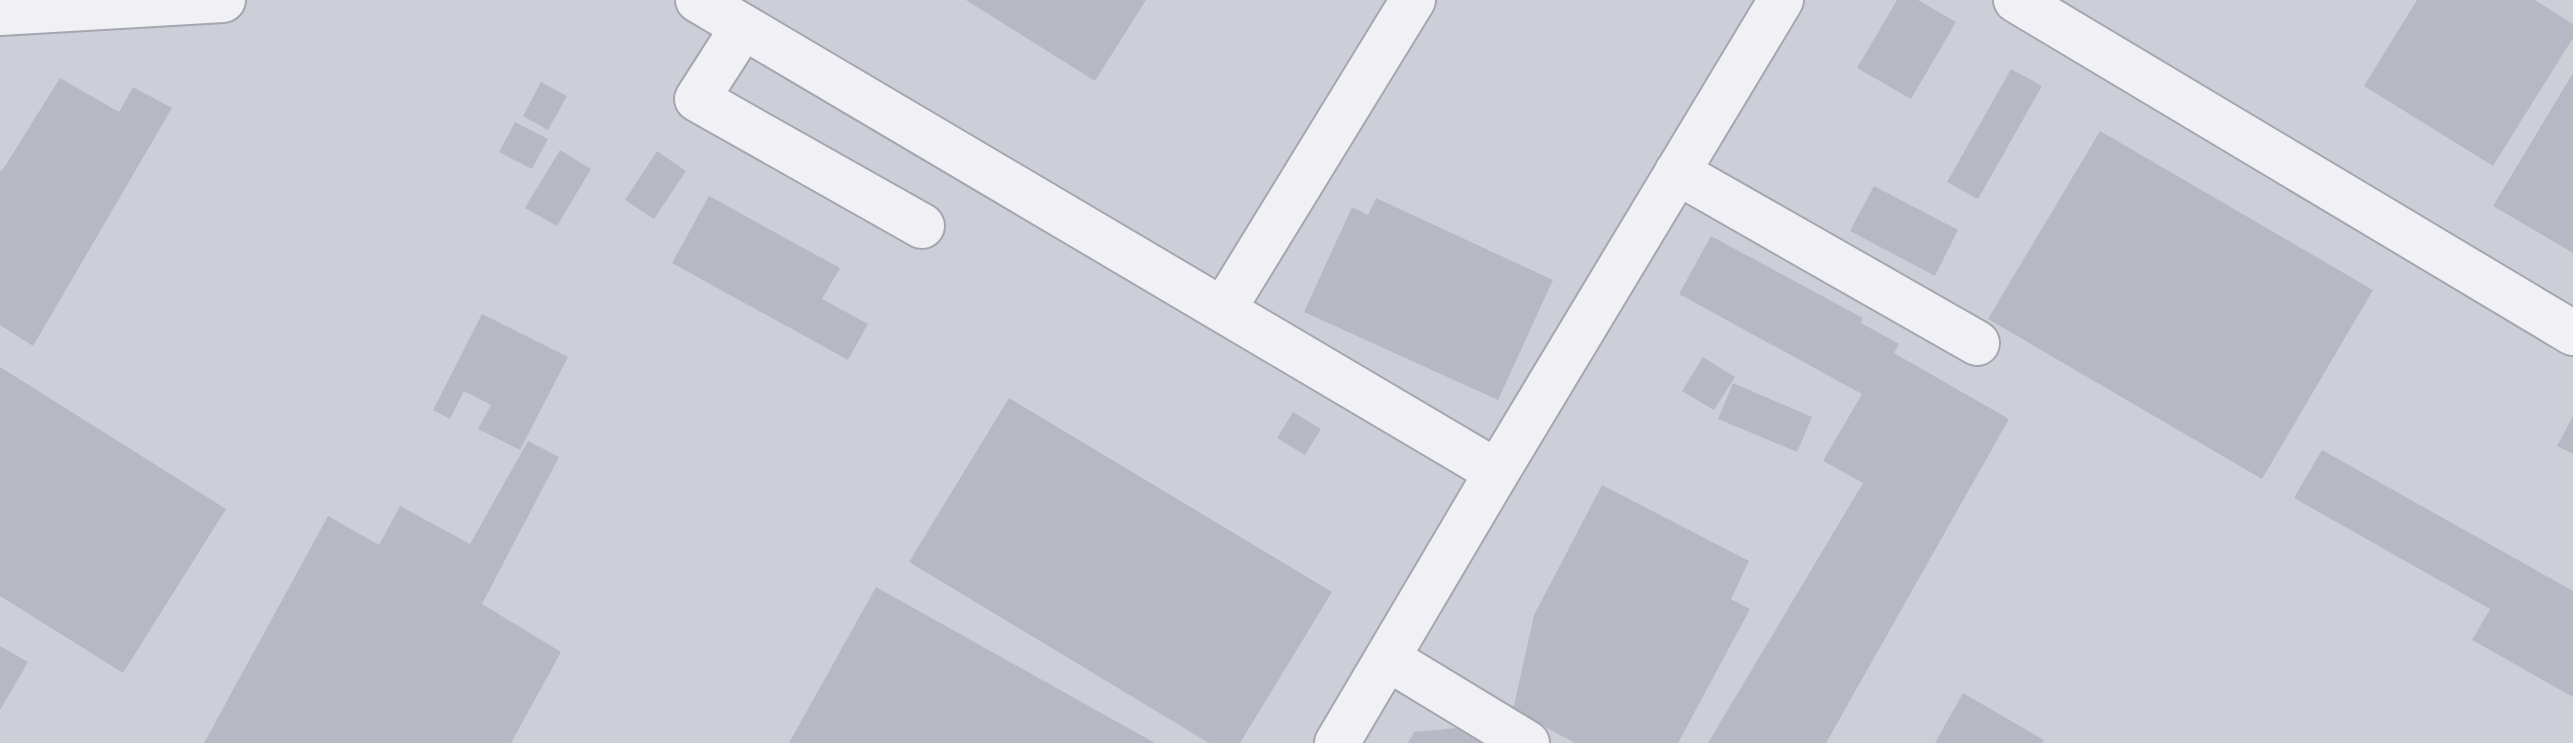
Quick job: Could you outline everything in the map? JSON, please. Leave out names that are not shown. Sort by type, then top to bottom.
[{"type":"street","points":[[0,13],[223,0]]},
{"type":"street","points":[[698,0],[1497,472]]},
{"type":"street","points":[[1223,310],[1413,0]]},
{"type":"street","points":[[1337,743],[1781,0]]},
{"type":"street","points":[[2016,0],[2573,333]]},
{"type":"street","points":[[743,27],[697,99],[922,226]]},
{"type":"street","points":[[1677,172],[1977,343]]},
{"type":"street","points":[[1387,658],[1527,743]]},
{"type":"shaded area","points":[[0,0],[2573,0],[2573,743],[0,743]]},
{"type":"building","points":[[966,0],[1146,0],[1095,81]]},
{"type":"building","points":[[1897,0],[1918,0],[1956,22],[1911,99],[1857,68]]},
{"type":"building","points":[[2417,0],[2535,0],[2573,24],[2573,38],[2493,166],[2364,86]]},
{"type":"building","points":[[2011,69],[2042,86],[1978,199],[1947,182]]},
{"type":"building","points":[[2573,73],[2573,253],[2493,206]]},
{"type":"building","points":[[60,78],[119,112],[133,87],[172,108],[33,346],[0,325],[0,170]]},
{"type":"building","points":[[541,82],[567,96],[548,130],[523,116]]},
{"type":"building","points":[[515,122],[548,139],[532,169],[499,152]]},
{"type":"building","points":[[2100,131],[2373,290],[2262,479],[1988,319]]},
{"type":"building","points":[[560,150],[591,169],[557,226],[525,208]]},
{"type":"building","points":[[657,151],[686,171],[654,219],[625,200]]},
{"type":"building","points":[[1874,186],[1958,230],[1935,276],[1850,231]]},
{"type":"building","points":[[709,196],[840,268],[822,299],[868,324],[848,360],[672,263]]},
{"type":"building","points":[[1376,198],[1553,280],[1498,400],[1304,312],[1352,207],[1368,215]]},
{"type":"building","points":[[1711,236],[1863,318],[1861,323],[1899,344],[1894,353],[2009,419],[1826,743],[1708,743],[1863,483],[1823,461],[1862,394],[1679,294]]},
{"type":"building","points":[[482,314],[568,357],[520,450],[478,429],[491,405],[464,391],[450,419],[433,410]]},
{"type":"building","points":[[1703,357],[1735,377],[1714,410],[1682,391]]},
{"type":"building","points":[[0,367],[226,509],[123,673],[0,596]]},
{"type":"building","points":[[1733,383],[1812,417],[1797,452],[1718,419]]},
{"type":"building","points":[[1009,398],[1332,592],[1240,743],[1209,743],[909,562]]},
{"type":"building","points":[[1293,412],[1321,429],[1305,455],[1277,438]]},
{"type":"building","points":[[2573,416],[2573,454],[2557,446]]},
{"type":"building","points":[[528,441],[559,457],[482,604],[561,652],[511,743],[204,743],[328,516],[379,545],[400,506],[470,544]]},
{"type":"building","points":[[2322,450],[2573,591],[2573,697],[2472,640],[2490,609],[2294,498]]},
{"type":"building","points":[[1602,485],[1749,561],[1731,599],[1750,609],[1678,743],[1575,743],[1513,710],[1534,615]]},
{"type":"building","points":[[876,587],[1155,743],[789,743]]},
{"type":"building","points":[[0,646],[28,662],[0,710]]},
{"type":"building","points":[[1963,693],[2044,740],[2042,743],[1935,743]]},
{"type":"building","points":[[1457,728],[1482,743],[1408,743],[1414,732]]}]
